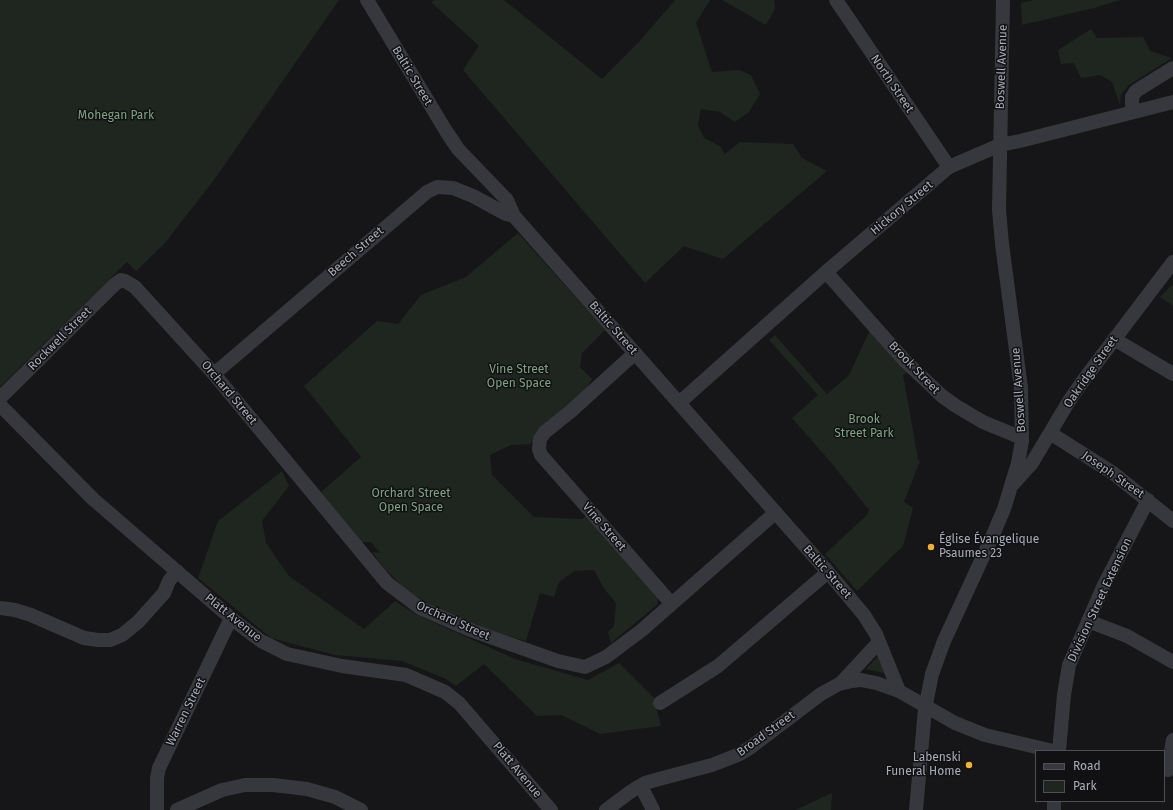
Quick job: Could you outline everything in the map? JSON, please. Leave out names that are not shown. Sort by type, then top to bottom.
[{"type":"street","name":"Baltic Street","points":[[367,0],[454,143],[472,165],[507,200],[514,216],[828,572],[868,620],[879,642],[899,691]]},
{"type":"street","name":"North Street","points":[[836,0],[949,167]]},
{"type":"street","name":"Boswell Avenue","points":[[916,810],[925,705],[929,682],[939,652],[992,537],[1012,484],[1020,456],[1022,438],[1022,406],[1018,364],[1000,228],[999,190],[1003,0]]},
{"type":"street","points":[[1132,112],[1132,97],[1136,91],[1173,68]]},
{"type":"street","name":"Hickory Street","points":[[679,403],[826,272],[949,167],[1000,145],[1173,102]]},
{"type":"street","name":"Beech Street","points":[[214,374],[427,192],[437,187],[454,188],[506,214],[514,216]]},
{"type":"street","name":"Oakridge Street","points":[[1012,484],[1032,463],[1074,393],[1114,338],[1173,262]]},
{"type":"street","name":"Brook Street","points":[[826,272],[905,361],[942,396],[983,422],[1022,438]]},
{"type":"street","name":"Orchard Street","points":[[121,280],[128,282],[135,287],[214,374],[387,583],[420,608],[480,634],[558,662],[585,667],[606,657],[642,630],[775,513]]},
{"type":"street","name":"Rockwell Street","points":[[0,398],[114,285],[121,280]]},
{"type":"street","points":[[1114,338],[1173,374]]},
{"type":"street","name":"Vine Street","points":[[635,353],[570,412],[545,432],[540,439],[539,449],[541,455],[671,603]]},
{"type":"street","name":"Platt Avenue","points":[[0,405],[93,499],[231,618],[261,641],[287,654],[342,666],[406,675],[445,692],[460,703],[551,810]]},
{"type":"street","name":"Joseph Street","points":[[1050,433],[1113,473],[1173,521]]},
{"type":"street","name":"Division Street Extension","points":[[1059,750],[1067,674],[1072,656],[1104,585],[1148,500]]},
{"type":"street","points":[[660,703],[724,661],[828,572]]},
{"type":"street","points":[[0,608],[15,610],[31,615],[83,638],[104,640],[122,635],[133,627],[164,593],[173,589],[181,575]]},
{"type":"street","name":"Warren Street","points":[[157,810],[157,778],[159,768],[231,618]]},
{"type":"street","points":[[1088,621],[1127,636],[1173,662]]},
{"type":"street","points":[[841,683],[879,642]]},
{"type":"street","name":"Broad Street","points":[[606,810],[641,786],[659,779],[712,765],[740,754],[821,694],[841,683],[852,681],[861,680],[899,691],[956,723],[985,735],[1049,750]]},
{"type":"street","points":[[1168,770],[1173,740]]},
{"type":"street","points":[[177,810],[222,790],[245,785],[273,785],[307,789],[335,797],[361,810]]},
{"type":"street","points":[[641,786],[653,810]]},
{"type":"green space","name":"Mohegan Park","points":[[0,0],[339,0],[214,180],[164,244],[136,271],[127,262],[0,387]]},
{"type":"green space","points":[[435,0],[504,0],[602,79],[638,43],[675,0],[710,0],[696,23],[712,72],[739,70],[751,75],[760,94],[749,112],[735,122],[720,112],[701,109],[698,125],[704,138],[720,146],[725,154],[740,142],[793,144],[802,158],[827,171],[723,259],[684,246],[645,283],[463,70],[479,46],[431,2]]},
{"type":"green space","points":[[722,0],[774,0],[775,9],[766,25]]},
{"type":"green space","points":[[1034,0],[1120,0],[1098,7],[1022,25],[1021,3]]},
{"type":"green space","points":[[1091,29],[1097,38],[1143,37],[1150,51],[1172,58],[1129,85],[1121,95],[1120,105],[1112,82],[1100,75],[1081,78],[1074,63],[1061,64],[1058,50]]},
{"type":"green space","points":[[518,233],[605,330],[582,353],[580,367],[592,379],[578,403],[530,444],[511,445],[490,455],[492,475],[534,517],[582,519],[589,513],[657,594],[658,604],[611,643],[608,632],[614,626],[616,603],[605,590],[594,570],[575,571],[559,582],[554,597],[540,593],[526,641],[490,631],[437,609],[406,590],[385,569],[372,552],[380,553],[371,542],[359,542],[320,493],[361,457],[304,386],[377,321],[398,324],[421,295],[466,277]]},
{"type":"green space","points":[[1172,285],[1173,286],[1173,306],[1160,297]]},
{"type":"green space","name":"Brook Street Park","points":[[870,330],[908,372],[903,375],[917,459],[920,461],[904,502],[913,508],[903,546],[857,591],[825,554],[867,515],[869,510],[828,459],[792,418],[818,395],[769,340],[775,335],[827,394],[849,375]]},
{"type":"green space","points":[[282,471],[289,486],[262,521],[266,543],[289,576],[364,629],[395,601],[415,614],[515,659],[588,680],[619,663],[654,698],[661,726],[600,734],[561,715],[537,716],[484,664],[456,686],[446,679],[402,661],[335,655],[271,638],[198,578],[218,521]]},
{"type":"green space","points":[[878,656],[884,673],[866,669]]},
{"type":"green space","points":[[832,793],[831,810],[795,810]]},
{"type":"place","name":"Église Évangelique Psaumes 23","points":[[931,547]]},
{"type":"place","name":"Labenski Funeral Home","points":[[969,765]]},
{"type":"park label","name":"Vine Street Open Space","points":[[519,377]]},
{"type":"park label","name":"Orchard Street Open Space","points":[[411,501]]}]
